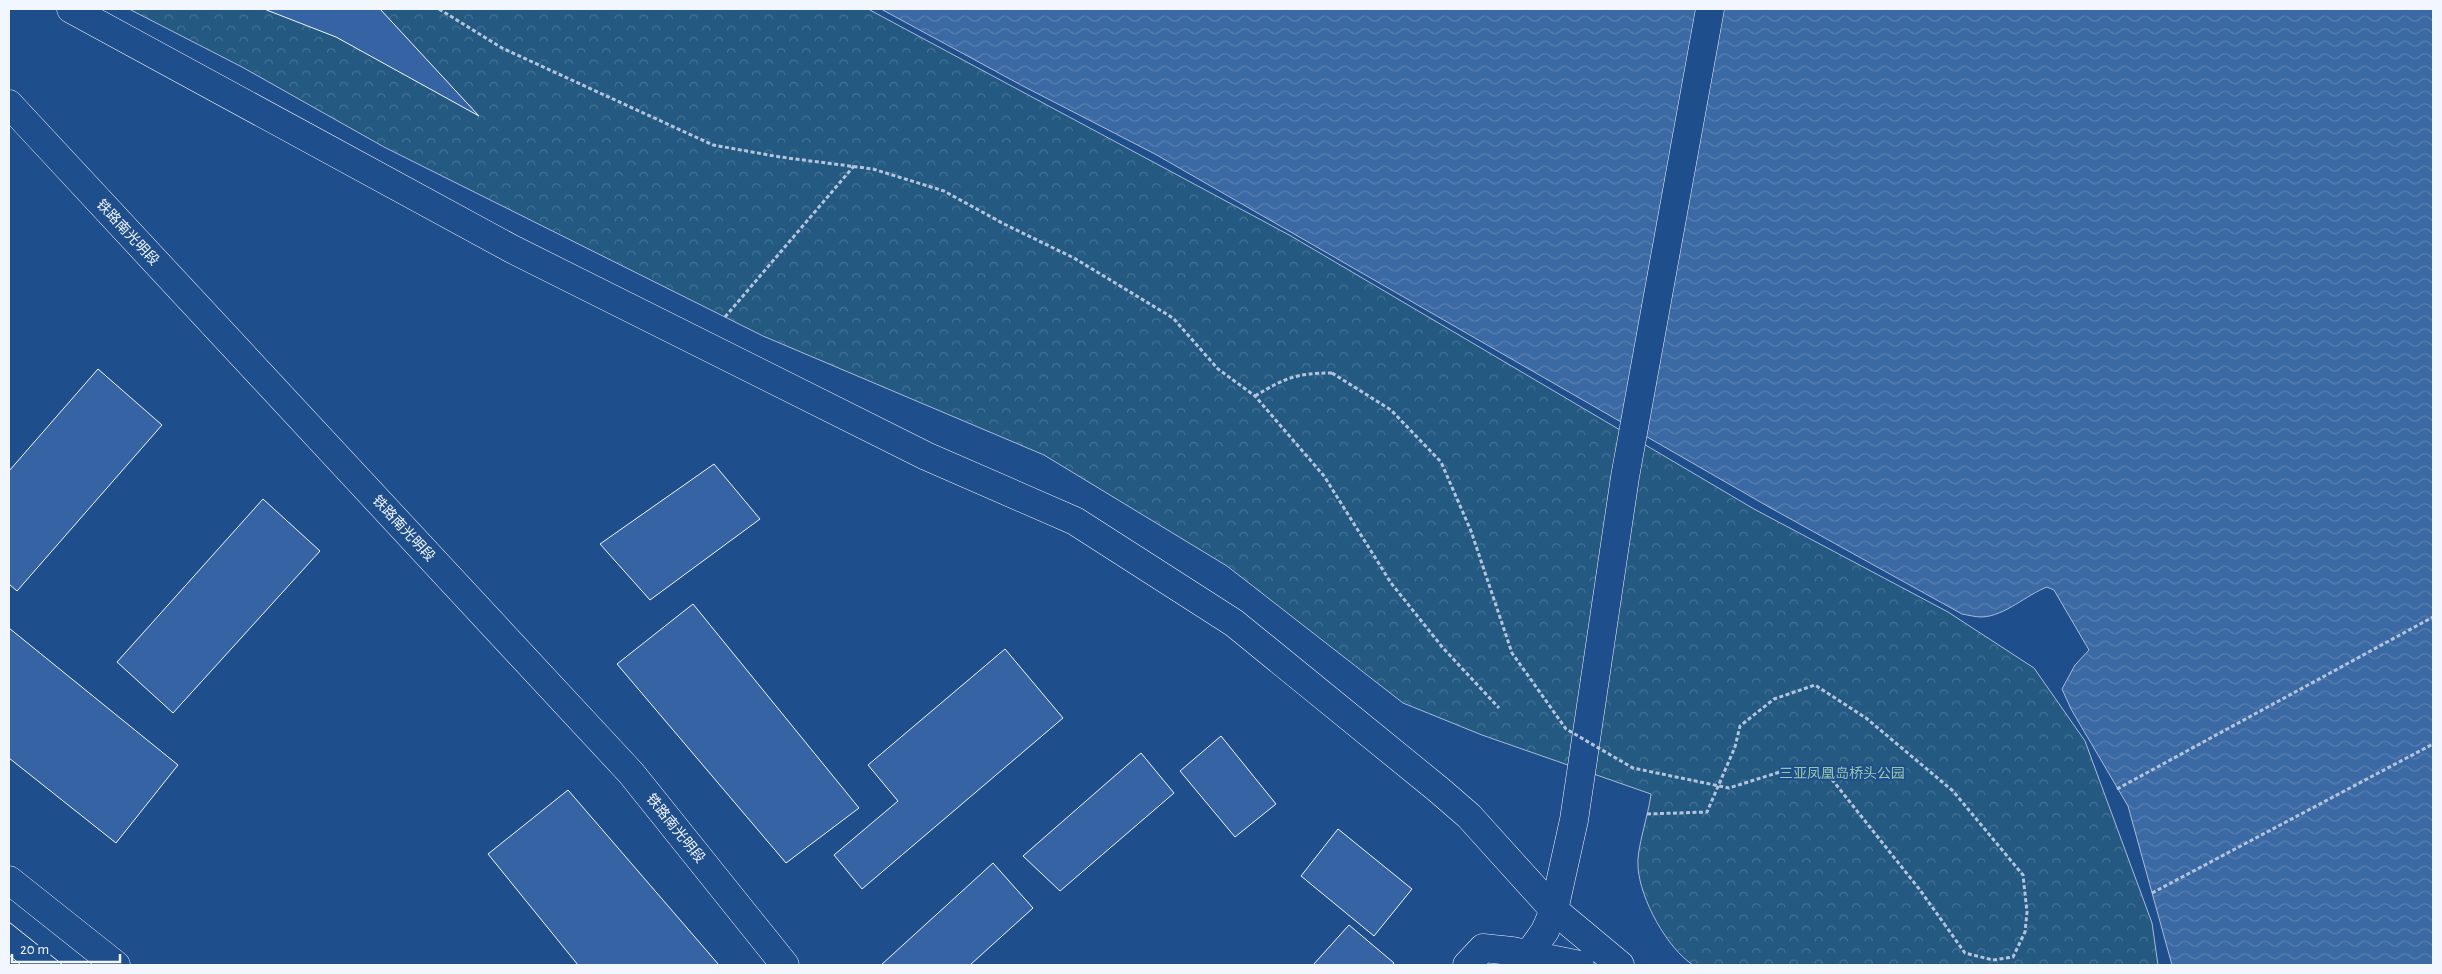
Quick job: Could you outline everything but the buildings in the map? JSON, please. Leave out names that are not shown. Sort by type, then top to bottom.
[{"type":"street","points":[[71,9],[512,250],[926,456],[1075,521],[1234,623],[1453,801],[1470,816],[1554,910],[1620,965]]},
{"type":"street","points":[[1525,960],[1545,931],[1554,910],[1574,820],[1625,477],[1710,9]]},
{"type":"street","name":"铁路南光明段","points":[[9,104],[631,772],[785,965]]},
{"type":"street","points":[[9,880],[116,965]]},
{"type":"street","points":[[1475,957],[1580,965]]},
{"type":"path","points":[[439,9],[502,48],[713,145],[780,157],[874,169],[944,191],[1004,224],[1074,258],[1173,318],[1218,369],[1255,396],[1324,476],[1391,582],[1418,618],[1499,708]]},
{"type":"path","points":[[725,317],[854,166]]},
{"type":"path","points":[[1255,396],[1284,379],[1305,373],[1332,373],[1391,410],[1441,462],[1471,531],[1512,654],[1566,728],[1633,768],[1729,788],[1783,771],[1830,777],[1920,890],[1965,953],[1993,960],[2013,957],[2025,932],[2027,912],[2023,875],[1953,791],[1866,718],[1815,685],[1774,699],[1740,726],[1735,746],[1707,812],[1648,814]]},
{"type":"path","points":[[2117,788],[2433,618]]},
{"type":"path","points":[[2152,893],[2433,744]]},
{"type":"green space","name":"三亚凤凰岛桥头公园","points":[[129,9],[868,9],[1291,236],[1754,509],[1948,612],[2034,668],[2085,741],[2152,923],[2158,965],[1693,965],[1674,947],[1656,922],[1649,908],[1640,880],[1638,867],[1639,851],[1651,794],[1482,735],[1403,703],[1227,566],[1044,455],[763,336],[384,147],[242,67]]},
{"type":"water","points":[[881,9],[2433,9],[2433,965],[2172,965],[2128,806],[2071,709],[2062,689],[2075,665],[2089,650],[2054,590],[2047,587],[1991,616],[1979,617],[1962,614],[1769,507],[1155,154],[1021,85]]},
{"type":"tram line","points":[[9,922],[63,965]]},
{"type":"tram line","points":[[9,955],[21,965]]}]
